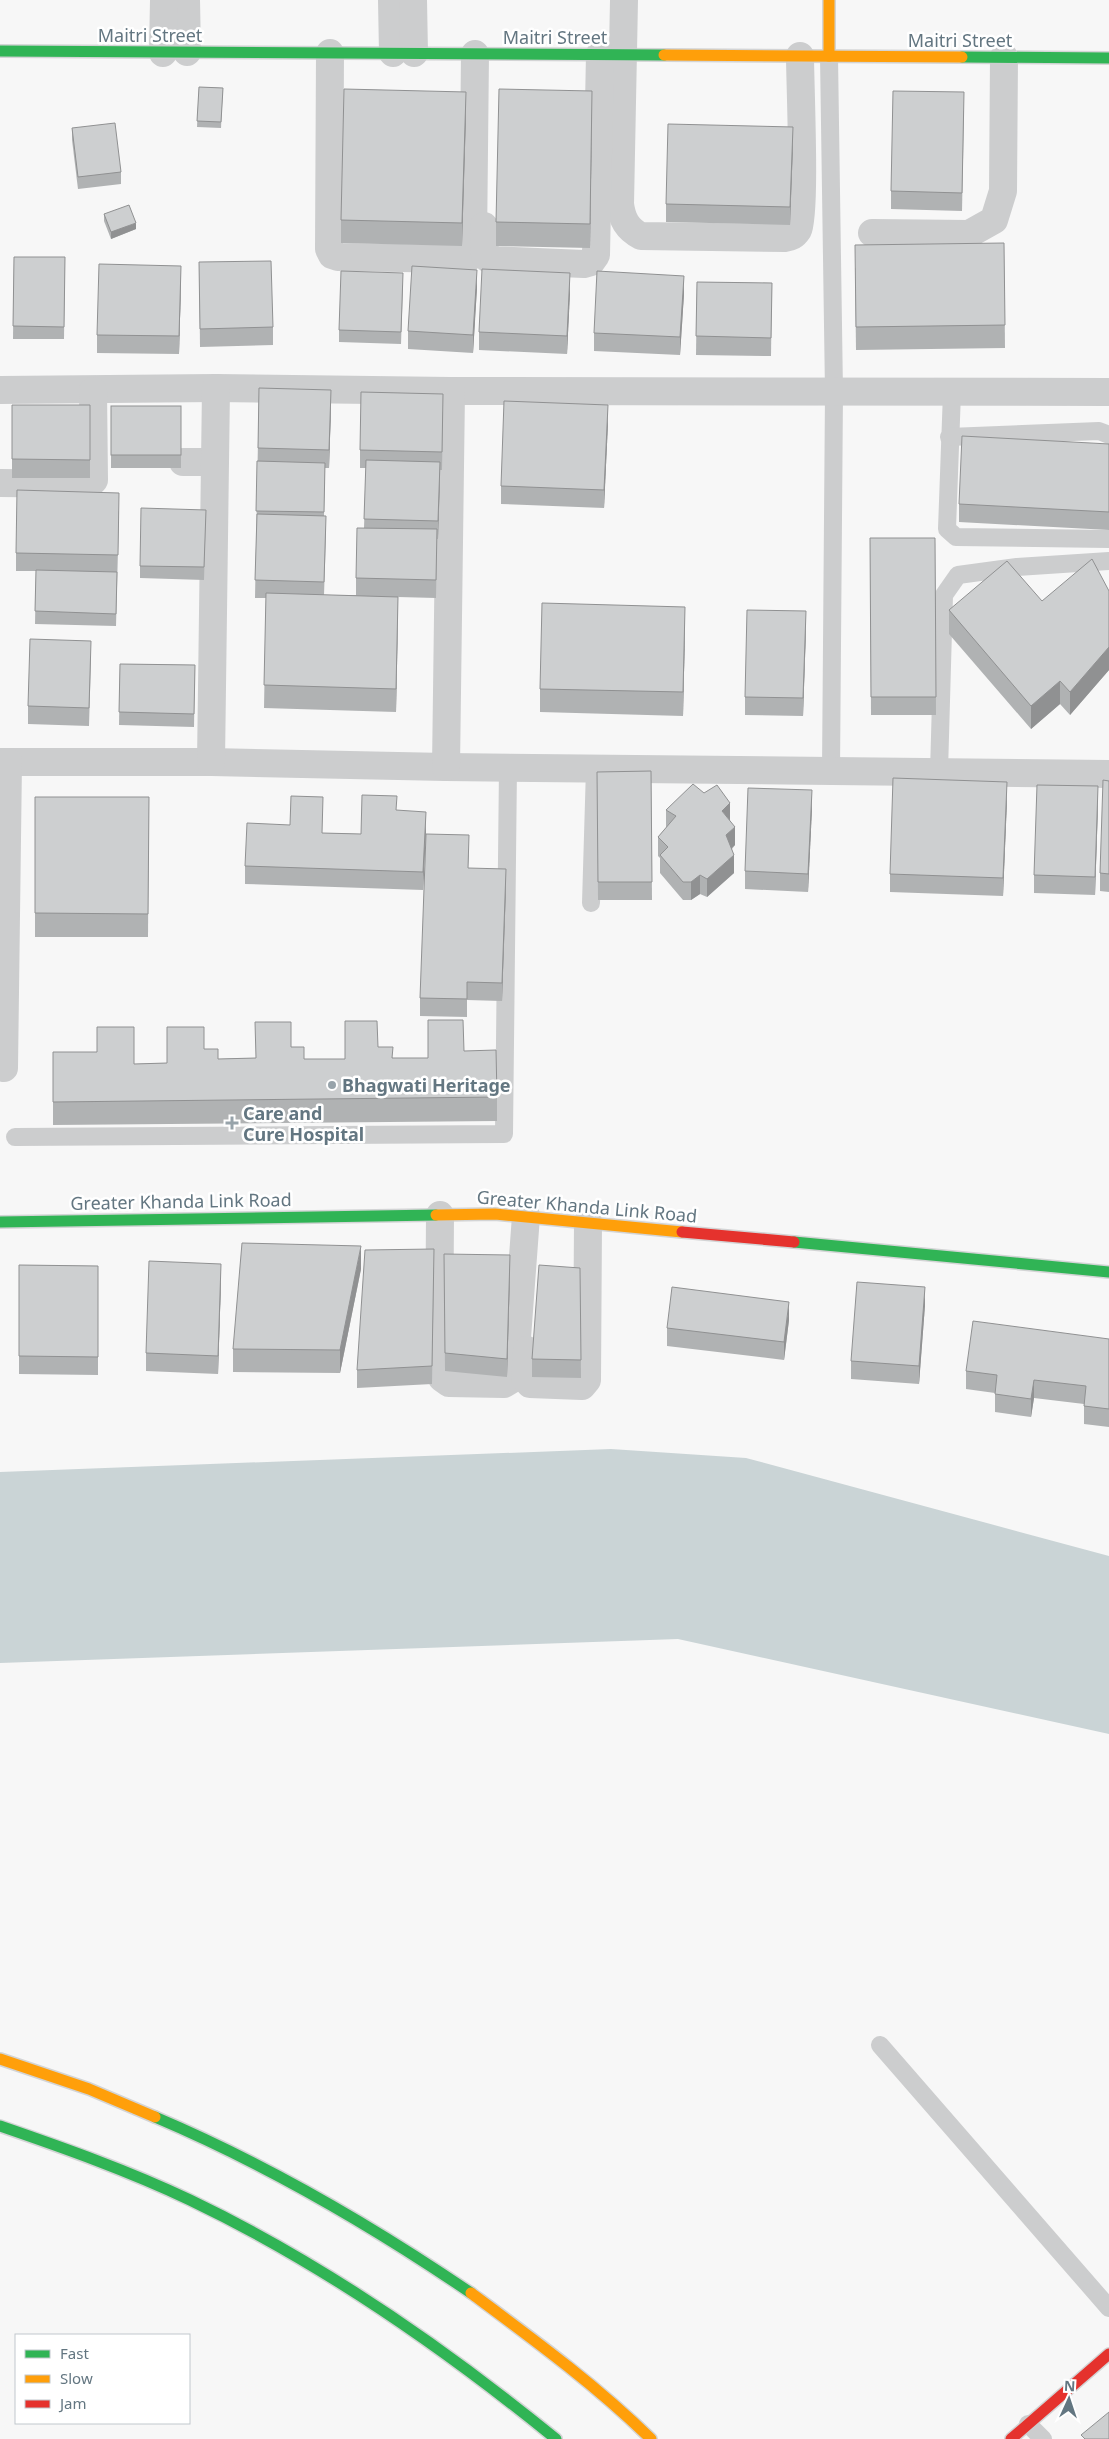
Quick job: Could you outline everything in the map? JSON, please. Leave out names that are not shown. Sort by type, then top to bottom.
[{"type":"street","points":[[164,0],[175,52]]},
{"type":"street","points":[[175,52],[186,0]]},
{"type":"street","points":[[392,0],[404,53]]},
{"type":"street","points":[[404,53],[413,0]]},
{"type":"street","points":[[480,54],[485,256],[498,262],[584,264],[591,262],[596,255],[612,54],[624,0]]},
{"type":"street","points":[[829,0],[829,56]]},
{"type":"street","name":"Maitri Street","points":[[0,52],[1109,58]]},
{"type":"street","points":[[330,53],[329,249],[332,255],[338,257],[462,260],[468,258],[472,252],[473,244],[480,54]]},
{"type":"street","points":[[612,54],[621,214],[632,231],[640,236],[785,238],[792,236],[798,229],[800,219],[800,56]]},
{"type":"street","points":[[872,233],[969,234],[994,220],[1003,191],[1004,57]]},
{"type":"street","points":[[211,762],[216,388]]},
{"type":"street","points":[[0,390],[72,407],[216,388],[450,391],[1109,392]]},
{"type":"street","points":[[446,767],[450,391]]},
{"type":"street","points":[[72,407],[108,463]]},
{"type":"street","points":[[0,484],[90,484],[94,480],[72,407]]},
{"type":"street","points":[[183,462],[214,462]]},
{"type":"street","points":[[4,1068],[4,762],[211,762],[446,767],[1109,774]]},
{"type":"street","name":"Greater Khanda Link Road","points":[[0,1222],[495,1214],[1109,1272]]},
{"type":"street","points":[[440,1215],[439,1366],[442,1378],[449,1383],[462,1384],[504,1384],[514,1378],[531,1217]]},
{"type":"street","points":[[531,1217],[525,1378],[530,1384],[582,1386],[587,1380],[588,1222]]},
{"type":"street","points":[[0,2060],[99,2094],[216,2144],[330,2202],[438,2269],[541,2344],[651,2439]]},
{"type":"street","points":[[0,2126],[77,2152],[189,2200],[298,2257],[403,2321],[501,2393],[556,2439]]},
{"type":"street","points":[[1011,2439],[1109,2354]]},
{"type":"lane","points":[[829,56],[834,392],[831,771]]},
{"type":"lane","points":[[952,392],[947,529],[956,537],[1109,539]]},
{"type":"lane","points":[[949,437],[1099,431],[1109,435]]},
{"type":"lane","points":[[939,772],[944,594],[958,575],[1017,568],[1109,561]]},
{"type":"lane","points":[[15,1136],[504,1134],[508,767]]},
{"type":"lane","points":[[591,903],[595,768]]},
{"type":"lane","points":[[880,2045],[1109,2308]]},
{"type":"lane","points":[[1028,2424],[1043,2439]]},
{"type":"shaded area","points":[[611,1449],[746,1458],[1109,1556],[1109,1734],[678,1639],[0,1663],[0,1472]]},
{"type":"building","points":[[199,87],[223,88],[221,122],[197,121]]},
{"type":"building","points":[[344,89],[466,92],[462,223],[341,220]]},
{"type":"building","points":[[499,89],[592,91],[590,224],[496,222]]},
{"type":"building","points":[[893,91],[964,92],[962,193],[891,191]]},
{"type":"building","points":[[115,123],[121,172],[78,177],[72,128]]},
{"type":"building","points":[[668,124],[793,127],[790,207],[666,204]]},
{"type":"building","points":[[129,205],[136,223],[111,232],[104,214]]},
{"type":"building","points":[[1004,243],[1005,325],[856,327],[855,245]]},
{"type":"building","points":[[14,257],[65,257],[64,327],[13,326]]},
{"type":"building","points":[[271,261],[273,327],[200,329],[199,262]]},
{"type":"building","points":[[99,264],[181,266],[179,336],[97,335]]},
{"type":"building","points":[[412,266],[477,270],[473,335],[408,331]]},
{"type":"building","points":[[482,269],[570,273],[567,336],[479,332]]},
{"type":"building","points":[[341,271],[403,273],[401,332],[339,330]]},
{"type":"building","points":[[597,271],[684,276],[680,337],[594,333]]},
{"type":"building","points":[[697,282],[772,283],[771,338],[696,336]]},
{"type":"building","points":[[259,388],[331,390],[329,450],[258,448]]},
{"type":"building","points":[[361,392],[443,394],[442,452],[360,450]]},
{"type":"building","points":[[504,401],[608,405],[604,490],[501,486]]},
{"type":"building","points":[[12,405],[90,405],[90,460],[12,459]]},
{"type":"building","points":[[111,406],[181,406],[181,455],[111,455]]},
{"type":"building","points":[[962,436],[1109,444],[1109,512],[959,504]]},
{"type":"building","points":[[366,460],[440,462],[438,521],[364,519]]},
{"type":"building","points":[[257,461],[325,463],[324,512],[256,511]]},
{"type":"building","points":[[17,490],[119,493],[118,555],[16,553]]},
{"type":"building","points":[[141,508],[206,510],[204,567],[140,566]]},
{"type":"building","points":[[257,514],[326,516],[324,582],[255,580]]},
{"type":"building","points":[[357,528],[437,529],[436,580],[356,578]]},
{"type":"building","points":[[870,538],[935,538],[936,697],[871,697]]},
{"type":"building","points":[[1092,559],[1109,591],[1109,647],[1070,692],[1060,681],[1031,706],[949,610],[1007,561],[1042,601]]},
{"type":"building","points":[[36,570],[117,572],[116,614],[35,611]]},
{"type":"building","points":[[266,593],[398,597],[396,689],[264,685]]},
{"type":"building","points":[[542,603],[685,607],[683,692],[540,689]]},
{"type":"building","points":[[747,610],[806,611],[803,698],[745,697]]},
{"type":"building","points":[[30,639],[91,641],[89,708],[28,706]]},
{"type":"building","points":[[120,664],[195,665],[194,714],[119,712]]},
{"type":"building","points":[[651,771],[652,882],[598,882],[597,772]]},
{"type":"building","points":[[893,778],[1007,782],[1003,878],[890,874]]},
{"type":"building","points":[[1103,780],[1109,781],[1109,874],[1100,873]]},
{"type":"building","points":[[693,784],[704,793],[717,785],[730,803],[722,811],[735,827],[726,835],[734,855],[707,879],[700,875],[691,882],[683,882],[660,855],[668,847],[658,837],[676,816],[666,810]]},
{"type":"building","points":[[1037,785],[1098,786],[1095,877],[1034,875]]},
{"type":"building","points":[[748,788],[812,790],[808,874],[745,871]]},
{"type":"building","points":[[362,795],[397,796],[396,810],[426,812],[423,872],[245,866],[247,823],[290,825],[291,796],[323,797],[322,833],[361,834]]},
{"type":"building","points":[[35,797],[149,797],[148,914],[35,913]]},
{"type":"building","points":[[426,834],[469,835],[468,868],[506,869],[502,983],[467,982],[467,999],[420,998]]},
{"type":"building","points":[[428,1020],[463,1020],[464,1051],[496,1050],[497,1097],[53,1102],[53,1052],[97,1052],[97,1027],[134,1027],[134,1064],[167,1063],[167,1027],[204,1027],[204,1049],[218,1049],[218,1059],[256,1058],[255,1022],[291,1022],[291,1047],[304,1047],[304,1059],[345,1059],[345,1021],[377,1021],[378,1047],[393,1047],[392,1058],[428,1058]]},
{"type":"building","points":[[242,1243],[361,1246],[340,1350],[233,1349]]},
{"type":"building","points":[[434,1249],[432,1366],[357,1370],[365,1250]]},
{"type":"building","points":[[444,1254],[510,1255],[507,1359],[445,1353]]},
{"type":"building","points":[[149,1261],[221,1264],[218,1356],[146,1353]]},
{"type":"building","points":[[19,1265],[98,1266],[98,1357],[19,1356]]},
{"type":"building","points":[[539,1265],[580,1268],[581,1360],[532,1359]]},
{"type":"building","points":[[857,1282],[925,1287],[919,1366],[851,1361]]},
{"type":"building","points":[[672,1287],[789,1302],[784,1342],[667,1328]]},
{"type":"building","points":[[973,1321],[1109,1339],[1109,1409],[1084,1406],[1086,1386],[1034,1380],[1031,1399],[995,1394],[997,1375],[966,1371]]},
{"type":"building","points":[[1109,2412],[1109,2439],[1085,2439],[1081,2435]]},
{"type":"traffic: fast","points":[[0,51],[664,55]]},
{"type":"traffic: fast","points":[[962,57],[1109,58]]},
{"type":"traffic: fast","points":[[0,1222],[436,1215]]},
{"type":"traffic: fast","points":[[794,1242],[1109,1272]]},
{"type":"traffic: fast","points":[[155,2117],[237,2155],[317,2197],[395,2243],[471,2293]]},
{"type":"traffic: fast","points":[[0,2126],[96,2160],[167,2189],[287,2251],[334,2279],[425,2340],[470,2372],[556,2439]]},
{"type":"traffic: slow","points":[[829,0],[829,56]]},
{"type":"traffic: slow","points":[[664,55],[962,57]]},
{"type":"traffic: slow","points":[[436,1215],[495,1214],[682,1232]]},
{"type":"traffic: slow","points":[[0,2059],[89,2089],[155,2117]]},
{"type":"traffic: slow","points":[[471,2293],[586,2381],[651,2439]]},
{"type":"traffic: jam","points":[[682,1232],[794,1242]]},
{"type":"traffic: jam","points":[[1011,2439],[1109,2354]]},
{"type":"place","name":"Bhagwati Heritage","points":[[332,1085]]},
{"type":"place","name":"Care and Cure Hospital","points":[[232,1123]]}]
